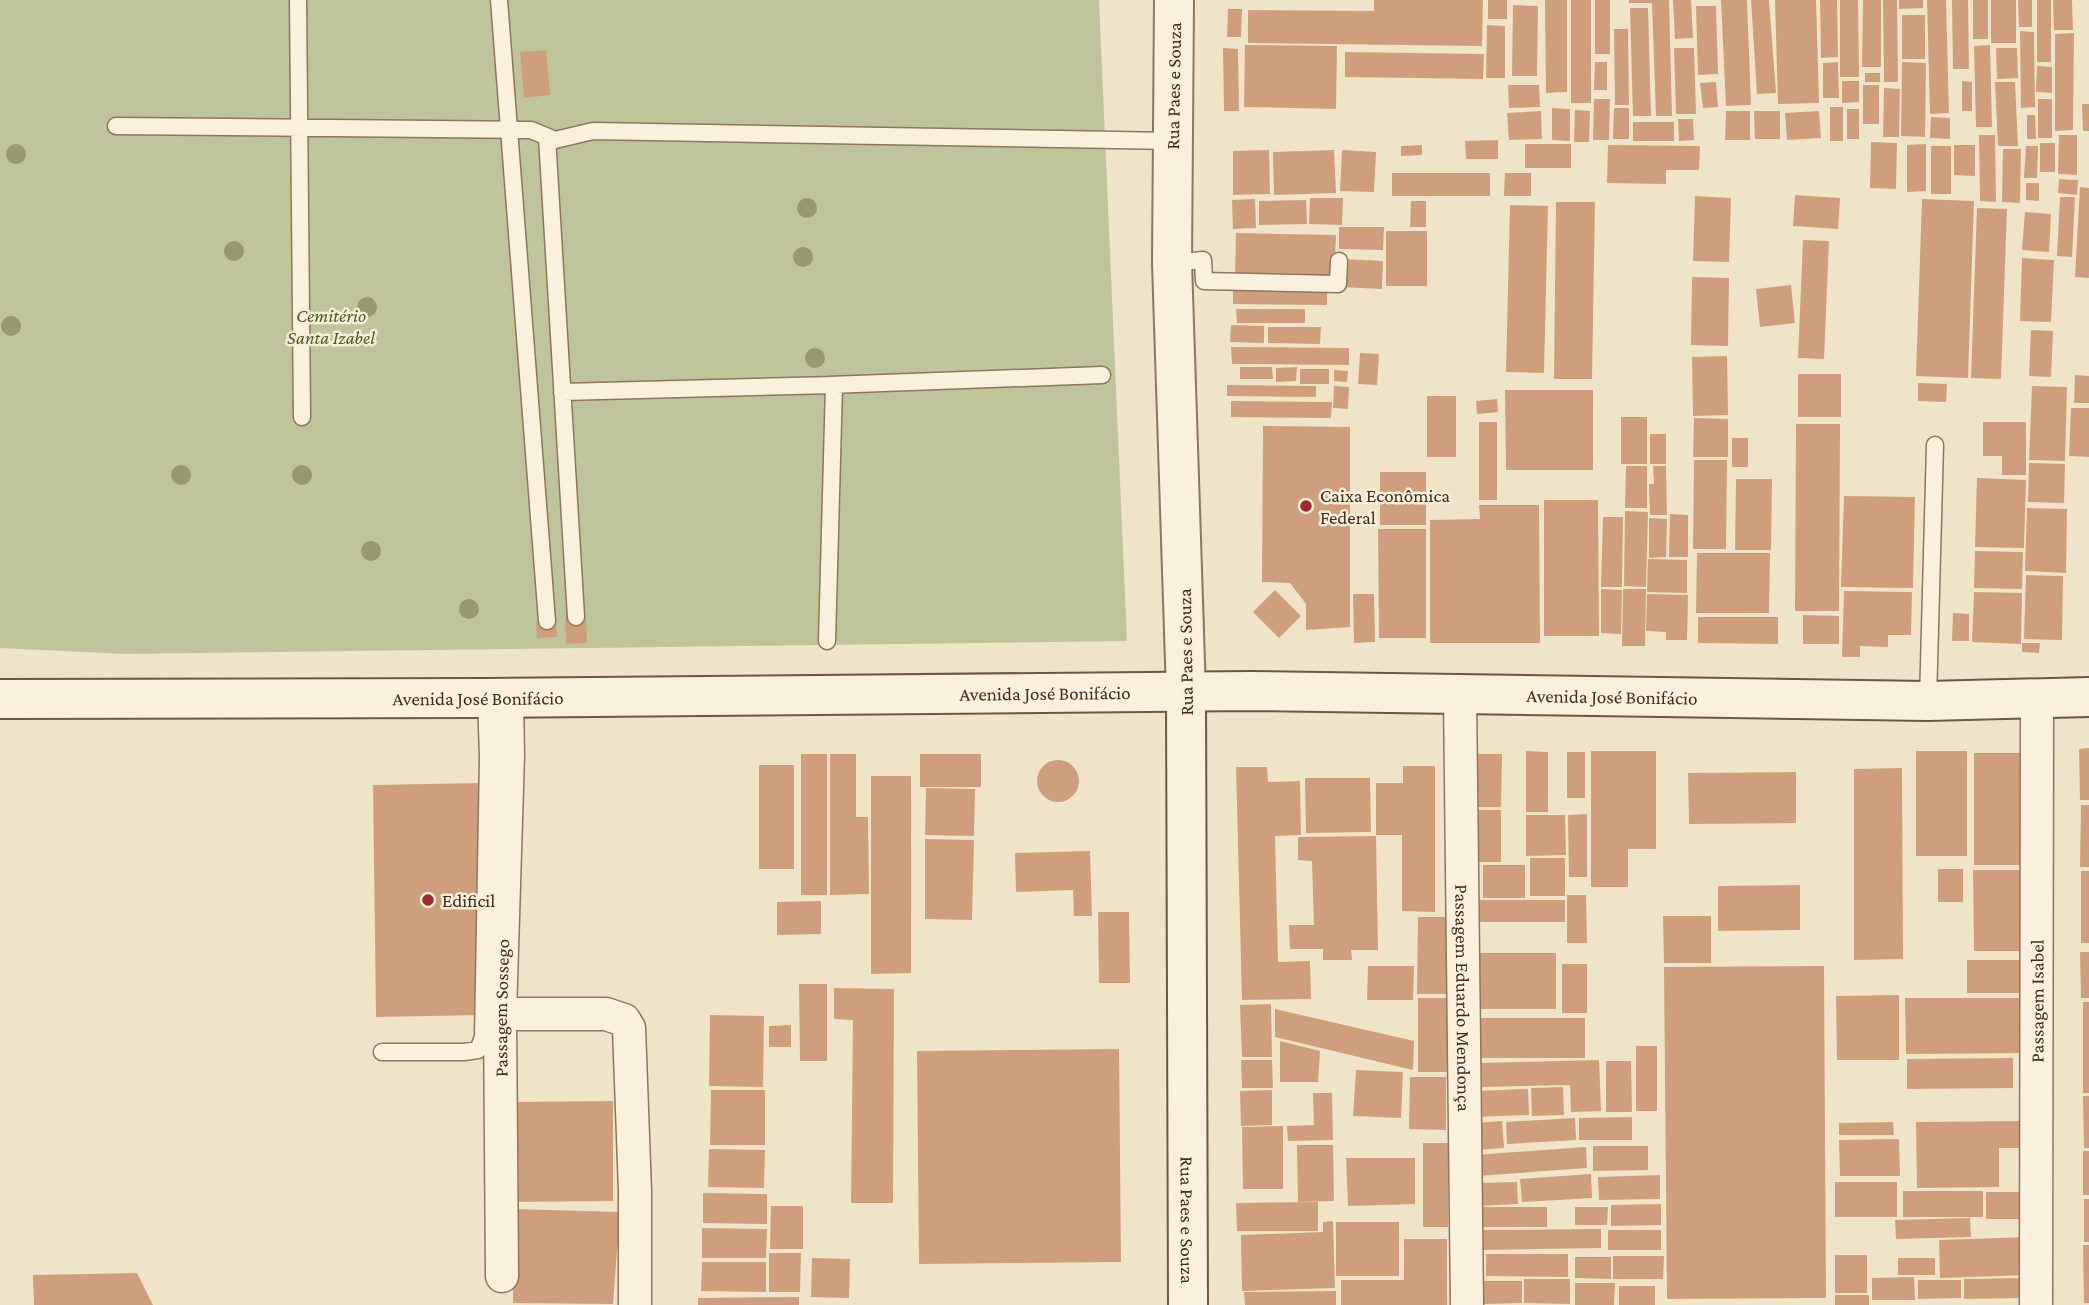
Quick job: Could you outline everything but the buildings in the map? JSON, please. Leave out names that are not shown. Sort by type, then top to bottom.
[{"type":"main road","name":"Rua Paes e Souza","points":[[1174,0],[1172,263],[1186,693],[1188,1305]]},
{"type":"main road","name":"Avenida José Bonifácio","points":[[4,702],[1250,691],[1928,701],[2089,697]]},
{"type":"street","name":"Passagem Eduardo Mendonça","points":[[1461,694],[1467,1305]]},
{"type":"street","name":"Passagem Sossego","points":[[496,698],[508,755],[500,1014],[502,1276]]},
{"type":"street","name":"Passagem Isabel","points":[[2036,1305],[2038,698]]},
{"type":"street","points":[[500,1014],[616,1016],[624,1020],[629,1028],[635,1166],[635,1305]]},
{"type":"lane","points":[[298,0],[297,128],[302,417]]},
{"type":"lane","points":[[499,0],[547,621]]},
{"type":"lane","points":[[116,126],[531,130],[555,140],[593,131],[1172,141]]},
{"type":"lane","points":[[547,137],[576,617]]},
{"type":"lane","points":[[1172,263],[1203,260],[1204,281],[1338,284],[1339,261]]},
{"type":"lane","points":[[562,392],[1102,375]]},
{"type":"lane","points":[[827,641],[834,385],[829,385]]},
{"type":"lane","points":[[1928,701],[1935,444]]},
{"type":"lane","points":[[382,1052],[478,1050],[483,1037],[488,757],[496,698]]},
{"type":"green space","name":"Cemitério Santa Izabel","points":[[0,0],[1099,0],[1127,641],[126,654],[0,648]]},
{"type":"place","name":"Caixa Econômica Federal","points":[[1306,506]]},
{"type":"place","name":"Edificil","points":[[428,900]]}]
